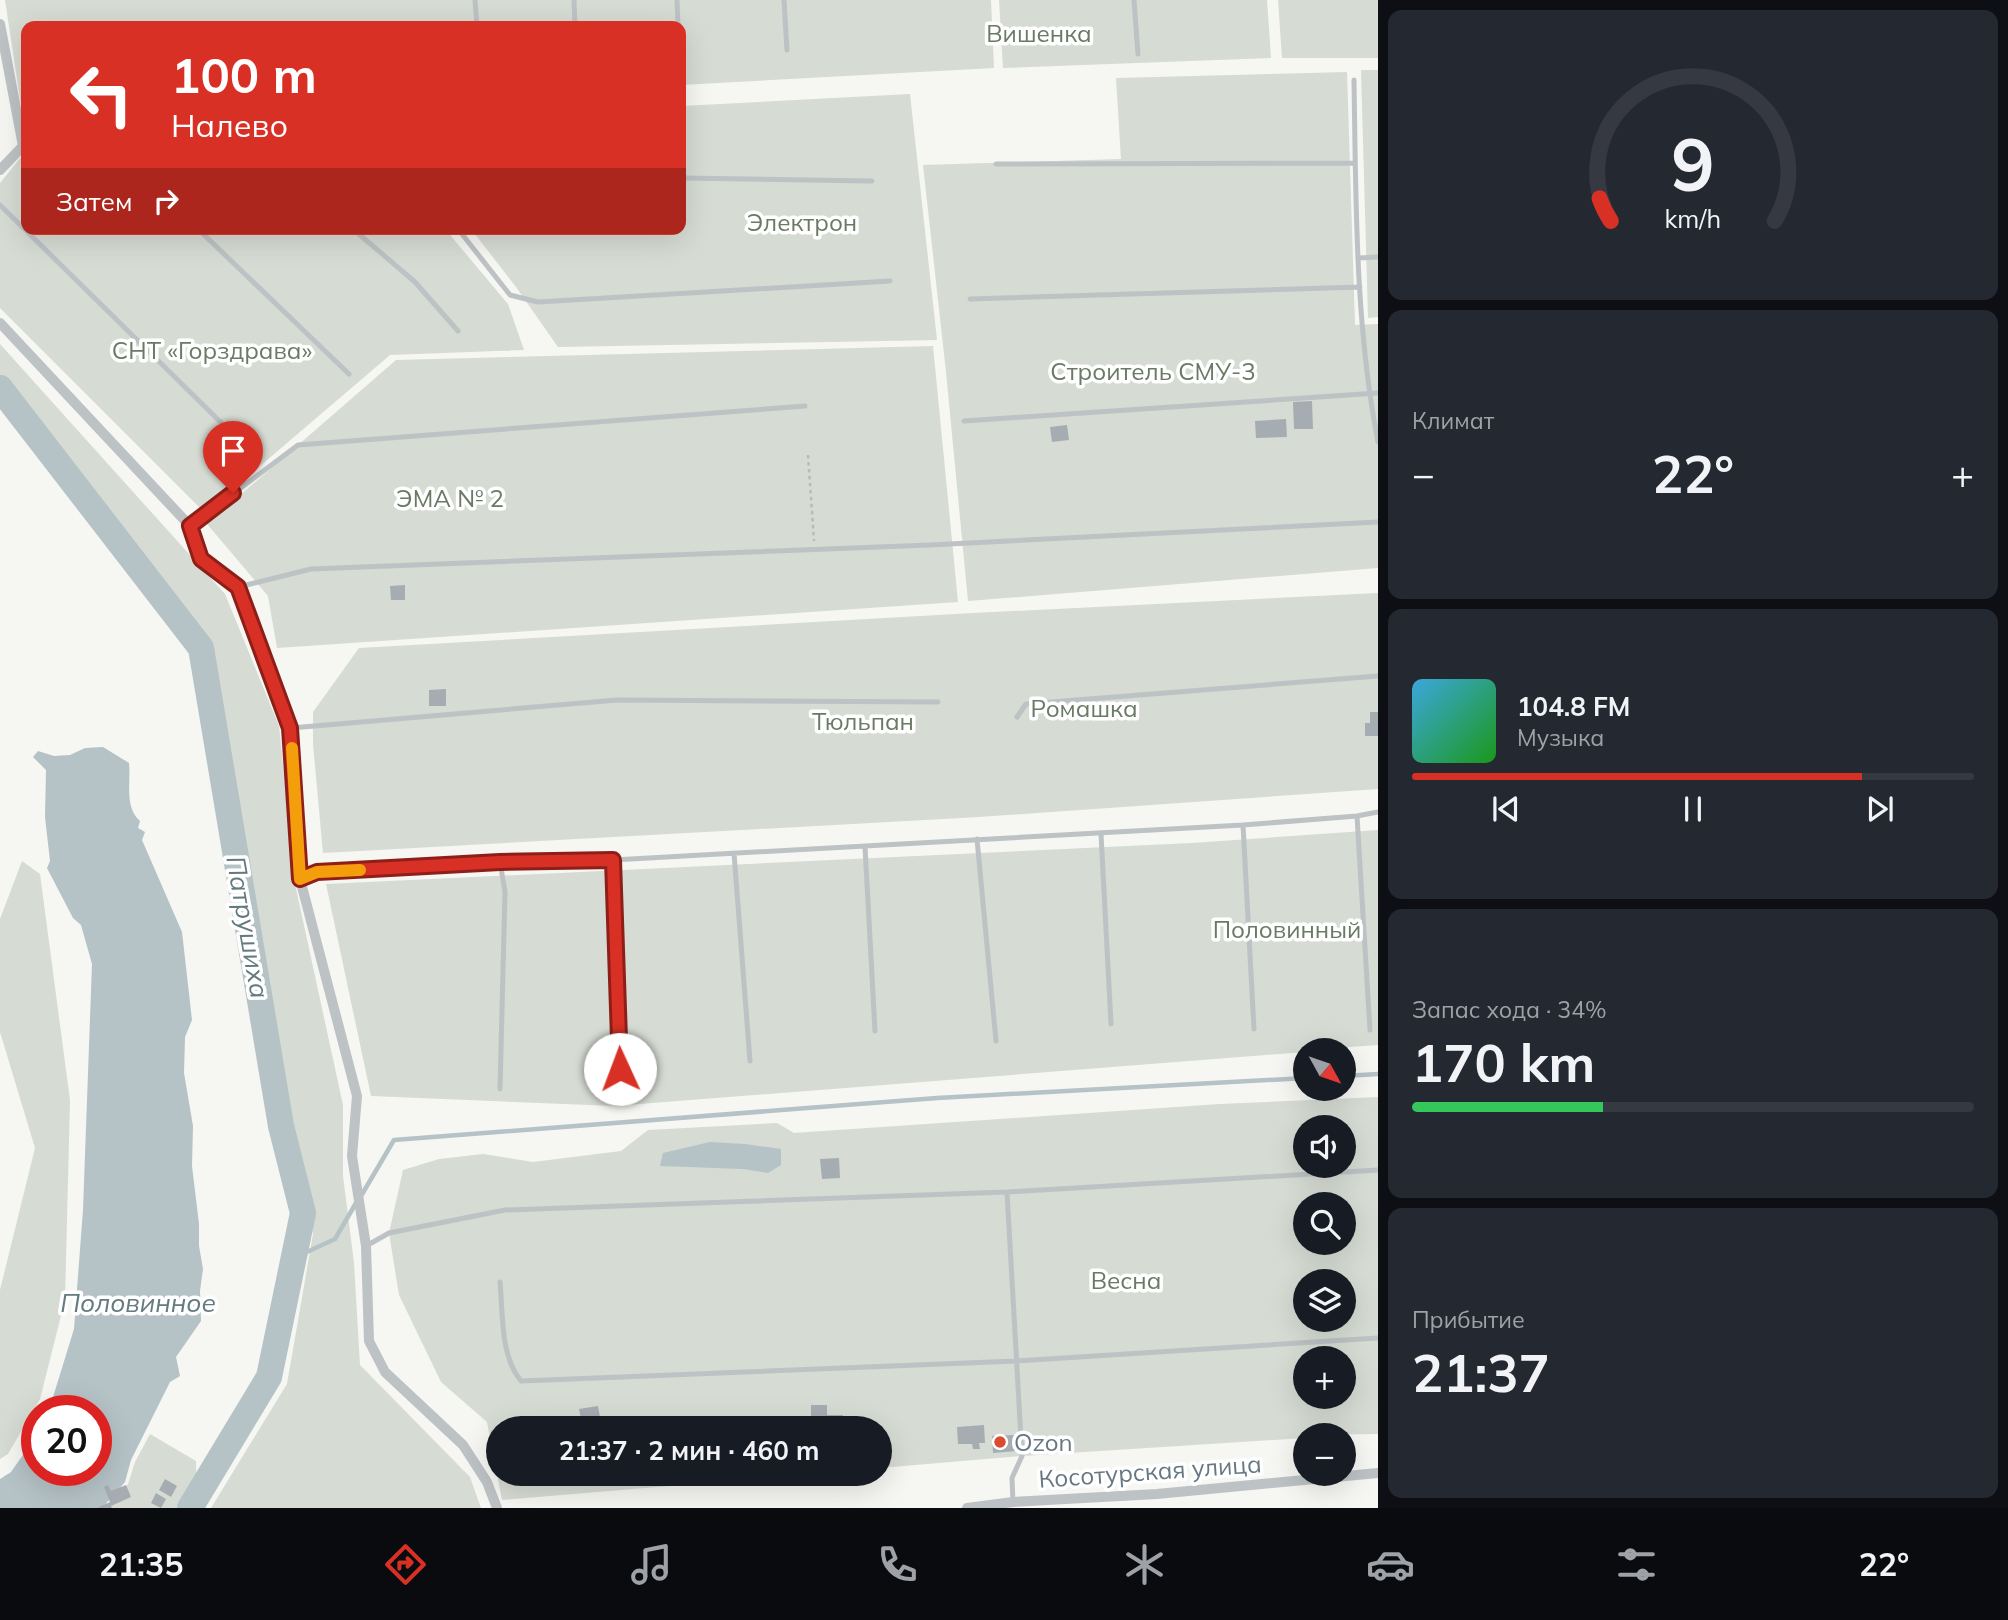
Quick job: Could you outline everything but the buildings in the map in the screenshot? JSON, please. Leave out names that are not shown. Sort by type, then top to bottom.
[{"type":"street","points":[[0,24],[21,126]]},
{"type":"street","points":[[0,170],[21,150]]},
{"type":"street","points":[[0,323],[190,526],[201,559],[238,587],[290,728],[300,879],[357,1096],[352,1156],[366,1246],[369,1341],[385,1372],[463,1445],[487,1482],[497,1508]]},
{"type":"street","name":"Косотурская улица","points":[[967,1508],[1013,1502],[1157,1494],[1378,1473]]},
{"type":"lane","points":[[475,0],[477,21]]},
{"type":"lane","points":[[574,0],[575,21]]},
{"type":"lane","points":[[677,0],[678,21]]},
{"type":"lane","points":[[784,0],[787,50]]},
{"type":"lane","points":[[1134,0],[1138,54]]},
{"type":"lane","points":[[1354,80],[1360,287],[1368,393],[1378,442]]},
{"type":"lane","points":[[996,164],[1355,163]]},
{"type":"lane","points":[[686,178],[872,181]]},
{"type":"lane","points":[[0,205],[21,226]]},
{"type":"lane","points":[[30,235],[254,456]]},
{"type":"lane","points":[[204,235],[349,374]]},
{"type":"lane","points":[[360,235],[415,282],[458,331]]},
{"type":"lane","points":[[463,235],[510,295],[538,302],[890,281]]},
{"type":"lane","points":[[1359,258],[1378,257]]},
{"type":"lane","points":[[970,299],[1360,287]]},
{"type":"lane","points":[[964,421],[1378,393]]},
{"type":"lane","points":[[190,526],[298,444],[806,405]]},
{"type":"lane","points":[[238,587],[311,569],[930,545],[1378,522]]},
{"type":"lane","points":[[1017,718],[1026,704],[1378,676]]},
{"type":"lane","points":[[290,728],[618,700],[938,702]]},
{"type":"lane","points":[[300,879],[317,872],[500,862],[613,860],[1101,834],[1357,816],[1378,812]]},
{"type":"lane","points":[[1357,816],[1370,1030]]},
{"type":"lane","points":[[1243,825],[1254,1029]]},
{"type":"lane","points":[[1101,834],[1111,1024]]},
{"type":"lane","points":[[977,839],[996,1041]]},
{"type":"lane","points":[[865,847],[875,1031]]},
{"type":"lane","points":[[734,853],[750,1061]]},
{"type":"lane","points":[[613,860],[620,1069]]},
{"type":"lane","points":[[500,862],[505,892],[500,1089]]},
{"type":"lane","points":[[366,1246],[389,1233],[505,1210],[1007,1192],[1378,1170]]},
{"type":"lane","points":[[1007,1192],[1022,1456],[1012,1478],[1013,1502]]},
{"type":"lane","points":[[500,1282],[507,1351],[513,1371],[521,1381],[1016,1361],[1378,1338]]},
{"type":"path","points":[[808,455],[814,548]]},
{"type":"green space","points":[[5,0],[991,0],[994,68],[686,85],[686,21],[21,21],[21,105]]},
{"type":"green space","name":"Вишенка","points":[[999,0],[1267,0],[1271,58],[1003,68]]},
{"type":"green space","points":[[1278,0],[1378,0],[1378,58],[1282,58]]},
{"type":"green space","points":[[1361,70],[1378,70],[1378,317],[1368,318]]},
{"type":"green space","name":"Строитель СМУ-3","points":[[1347,72],[1355,325],[1378,324],[1378,568],[968,601],[923,165],[1121,159],[1116,78]]},
{"type":"green space","name":"Электрон","points":[[910,94],[937,340],[558,347],[476,235],[686,235],[686,106]]},
{"type":"green space","name":"СНТ «Горздрава»","points":[[21,157],[21,235],[450,235],[508,304],[524,350],[390,355],[205,513],[0,308],[0,183]]},
{"type":"green space","points":[[0,344],[225,594],[279,726],[295,884],[343,1105],[343,1176],[354,1263],[360,1365],[470,1477],[481,1508],[211,1508],[287,1384],[313,1234],[254,920],[210,646],[0,379]]},
{"type":"green space","name":"ЭМА № 2","points":[[933,346],[958,602],[277,648],[268,596],[207,524],[396,360]]},
{"type":"green space","name":"Тюльпан","points":[[1378,593],[1378,789],[979,817],[323,853],[313,744],[313,712],[359,648]]},
{"type":"green space","name":"Половинный","points":[[1378,830],[1378,1045],[1356,1047],[1356,1038],[1293,1038],[1293,1053],[614,1106],[371,1096],[326,884],[1192,843]]},
{"type":"green space","points":[[22,861],[40,874],[70,1100],[65,1300],[41,1395],[21,1395],[21,1432],[8,1454],[0,1459],[0,1290],[35,1148],[0,1032],[0,919]]},
{"type":"green space","name":"Весна","points":[[1378,1097],[1378,1434],[1356,1434],[1356,1423],[1293,1423],[1293,1439],[892,1467],[892,1416],[486,1416],[486,1421],[441,1382],[399,1295],[389,1233],[403,1170],[439,1159],[483,1154],[533,1162],[621,1151],[648,1130],[777,1123],[794,1133],[1220,1104],[1356,1101],[1356,1098]]},
{"type":"green space","points":[[150,1434],[196,1461],[197,1508],[107,1508],[128,1484],[135,1462]]},
{"type":"green space","name":"Весна","points":[[499,1486],[668,1486],[502,1500]]},
{"type":"water","name":"Половинное","points":[[103,747],[129,763],[132,809],[140,821],[138,828],[145,832],[142,840],[182,932],[192,1020],[185,1037],[184,1073],[193,1126],[192,1166],[203,1269],[200,1291],[201,1321],[176,1357],[180,1376],[170,1382],[131,1460],[125,1482],[102,1508],[0,1508],[0,1479],[11,1472],[21,1458],[21,1486],[112,1486],[112,1395],[54,1395],[74,1329],[83,1210],[92,964],[81,925],[73,918],[47,868],[50,861],[45,817],[46,770],[33,757],[38,751],[54,756],[70,755],[85,748]]},
{"type":"water","points":[[710,1142],[781,1149],[781,1165],[768,1173],[743,1169],[660,1166],[663,1153]]},
{"type":"waterway","name":"Патрушиха","points":[[0,388],[201,648],[281,1126],[303,1213],[269,1377],[190,1508]]},
{"type":"waterway","points":[[1356,1075],[1378,1074]]},
{"type":"waterway","points":[[361,1196],[394,1140],[937,1098],[1293,1079]]},
{"type":"waterway","points":[[294,1258],[335,1239],[356,1203]]},
{"type":"slow traffic","points":[[292,748],[300,879],[317,872],[360,870]]},
{"type":"place","name":"Ozon","points":[[1000,1442]]},
{"type":"route","points":[[233,493],[190,526],[201,559],[238,587],[290,728],[300,879],[317,872],[500,862],[613,860],[620,1069]]},
{"type":"park label","name":"Ромашка","points":[[1084,708]]}]
